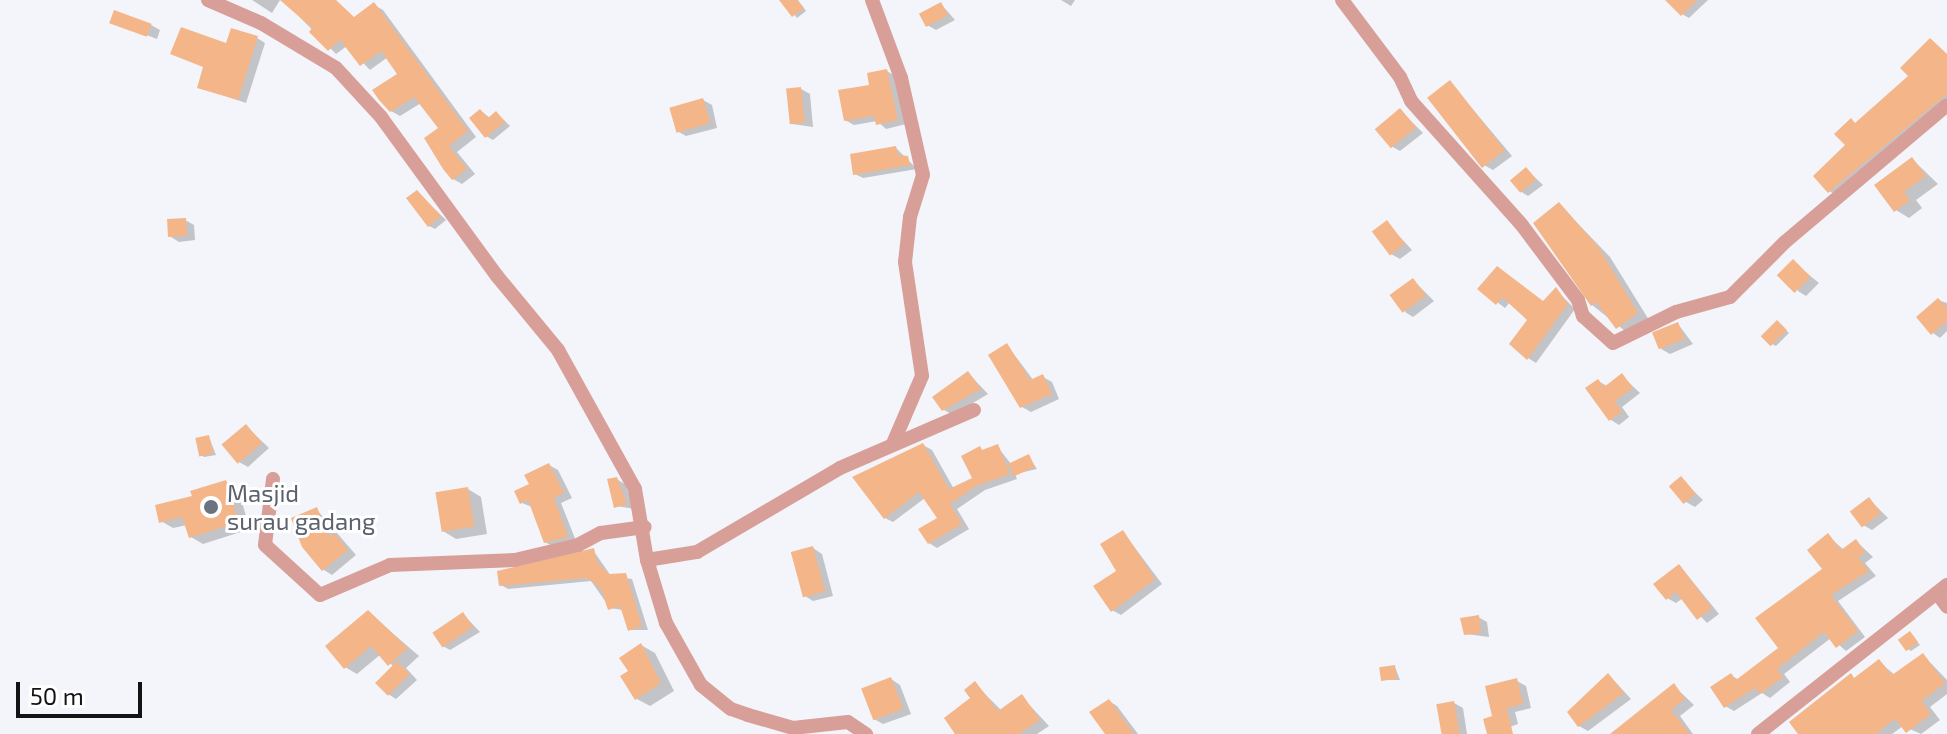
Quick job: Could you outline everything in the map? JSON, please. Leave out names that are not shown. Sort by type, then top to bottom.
[{"type":"street","points":[[208,0],[261,23],[336,68],[381,117],[497,276],[558,350],[635,489],[645,527],[647,560],[689,671],[715,698],[793,728],[838,720],[866,734]]},
{"type":"street","points":[[872,0],[901,78],[923,175],[910,217],[905,262],[922,376],[894,441]]},
{"type":"street","points":[[1342,0],[1400,77],[1411,101],[1521,224],[1578,300],[1583,316],[1613,343],[1676,312],[1730,297],[1785,242],[1947,105]]},
{"type":"street","points":[[647,560],[697,552],[894,441],[974,410]]},
{"type":"street","points":[[273,479],[263,541],[311,591],[330,595],[380,567],[515,560],[578,545],[601,533],[645,527]]},
{"type":"street","points":[[1758,734],[1942,589],[1947,607]]},
{"type":"building","points":[[280,0],[336,0],[354,17],[374,2],[468,131],[449,146],[467,169],[452,180],[443,169],[424,138],[438,128],[414,97],[390,112],[379,100],[372,90],[397,74],[381,51],[360,66],[340,40],[328,51],[309,32],[312,28]]},
{"type":"building","points":[[779,0],[797,0],[804,8],[792,17]]},
{"type":"building","points":[[1665,0],[1697,0],[1681,16]]},
{"type":"building","points":[[941,2],[948,15],[926,27],[919,14]]},
{"type":"building","points":[[114,10],[152,24],[147,37],[109,23]]},
{"type":"building","points":[[181,27],[226,43],[231,28],[258,36],[238,100],[197,88],[203,67],[170,54]]},
{"type":"building","points":[[1930,38],[1947,54],[1947,94],[1828,193],[1813,176],[1845,145],[1834,134],[1851,118],[1855,123],[1908,76],[1900,68]]},
{"type":"building","points":[[887,69],[898,120],[876,125],[874,116],[844,121],[838,90],[869,85],[867,73]]},
{"type":"building","points":[[1450,80],[1505,150],[1482,168],[1427,98]]},
{"type":"building","points":[[801,87],[805,123],[790,124],[786,89]]},
{"type":"building","points":[[703,98],[710,123],[677,133],[669,108]]},
{"type":"building","points":[[1400,108],[1416,127],[1391,148],[1375,129]]},
{"type":"building","points":[[480,109],[488,118],[496,111],[505,122],[485,138],[469,118]]},
{"type":"building","points":[[896,146],[898,155],[908,156],[910,165],[853,175],[850,154]]},
{"type":"building","points":[[1912,157],[1926,176],[1904,192],[1910,200],[1894,212],[1874,185]]},
{"type":"building","points":[[1526,167],[1536,179],[1520,193],[1510,180]]},
{"type":"building","points":[[417,190],[441,216],[428,227],[406,198]]},
{"type":"building","points":[[1559,202],[1599,248],[1638,313],[1616,329],[1596,302],[1591,306],[1533,223]]},
{"type":"building","points":[[186,218],[187,236],[168,237],[167,219]]},
{"type":"building","points":[[1387,220],[1405,244],[1390,255],[1372,231]]},
{"type":"building","points":[[1793,259],[1811,277],[1794,293],[1777,275]]},
{"type":"building","points":[[1497,266],[1543,301],[1556,287],[1568,304],[1527,360],[1509,344],[1527,320],[1502,297],[1496,305],[1477,289]]},
{"type":"building","points":[[1413,278],[1426,296],[1402,313],[1390,295]]},
{"type":"building","points":[[1938,298],[1947,308],[1947,321],[1931,335],[1916,317]]},
{"type":"building","points":[[1777,320],[1787,330],[1771,346],[1761,336]]},
{"type":"building","points":[[1678,322],[1685,339],[1659,349],[1652,332]]},
{"type":"building","points":[[1007,343],[1030,380],[1043,374],[1052,394],[1020,408],[988,355]]},
{"type":"building","points":[[968,371],[981,389],[942,411],[932,397]]},
{"type":"building","points":[[1622,373],[1633,388],[1615,401],[1622,412],[1609,421],[1585,388],[1598,379],[1604,387]]},
{"type":"building","points":[[246,424],[262,443],[238,464],[221,445]]},
{"type":"building","points":[[209,435],[213,454],[199,456],[195,438]]},
{"type":"building","points":[[923,443],[949,489],[972,478],[961,456],[980,446],[982,450],[998,444],[1010,474],[976,486],[950,504],[962,524],[928,544],[918,529],[937,518],[919,492],[884,519],[852,477]]},
{"type":"building","points":[[1029,454],[1035,467],[1014,476],[1008,464]]},
{"type":"building","points":[[549,463],[564,493],[554,498],[568,537],[544,543],[528,500],[520,504],[514,491],[529,484],[524,475]]},
{"type":"building","points":[[1681,476],[1696,494],[1684,504],[1669,486]]},
{"type":"building","points":[[617,477],[627,504],[614,508],[607,479]]},
{"type":"building","name":"Masjid surau gadang","points":[[226,480],[239,522],[189,538],[182,517],[159,523],[155,505],[192,496],[190,491]]},
{"type":"building","points":[[468,487],[474,527],[442,532],[435,492]]},
{"type":"building","points":[[1869,497],[1881,513],[1862,527],[1850,511]]},
{"type":"building","points":[[317,507],[329,537],[334,533],[348,550],[322,571],[302,547],[291,518]]},
{"type":"building","points":[[1123,530],[1155,579],[1111,612],[1093,586],[1116,571],[1100,544]]},
{"type":"building","points":[[1828,533],[1841,550],[1856,539],[1865,552],[1858,557],[1869,571],[1831,595],[1858,631],[1836,648],[1824,632],[1777,669],[1783,677],[1760,694],[1755,688],[1724,708],[1710,687],[1731,673],[1736,680],[1778,648],[1755,618],[1822,569],[1807,550]]},
{"type":"building","points":[[813,546],[825,591],[803,597],[791,552]]},
{"type":"building","points":[[594,548],[597,562],[609,574],[626,573],[642,626],[628,631],[620,606],[608,610],[601,589],[587,578],[499,586],[497,571]]},
{"type":"building","points":[[1679,564],[1712,608],[1697,620],[1676,592],[1666,600],[1653,584]]},
{"type":"building","points":[[368,610],[408,648],[388,666],[371,646],[344,669],[325,646]]},
{"type":"building","points":[[463,612],[473,627],[442,648],[432,633]]},
{"type":"building","points":[[1479,615],[1481,633],[1464,635],[1460,618]]},
{"type":"building","points":[[1910,631],[1918,642],[1906,651],[1898,640]]},
{"type":"building","points":[[641,643],[661,683],[635,700],[620,676],[628,671],[619,658]]},
{"type":"building","points":[[1923,653],[1945,683],[1922,701],[1931,714],[1906,733],[1895,719],[1876,734],[1798,734],[1789,722],[1851,673],[1854,678],[1879,659],[1892,675]]},
{"type":"building","points":[[397,661],[410,674],[388,696],[375,683]]},
{"type":"building","points":[[1395,665],[1397,679],[1381,681],[1379,667]]},
{"type":"building","points":[[1608,673],[1624,693],[1578,727],[1567,712]]},
{"type":"building","points":[[891,677],[903,709],[873,720],[861,688]]},
{"type":"building","points":[[1517,678],[1523,704],[1507,708],[1513,734],[1487,734],[1483,719],[1492,716],[1485,686]]},
{"type":"building","points":[[975,681],[998,711],[1022,694],[1040,720],[1019,734],[955,734],[944,718],[970,698],[964,690]]},
{"type":"building","points":[[1674,683],[1685,699],[1671,710],[1690,734],[1610,734]]},
{"type":"building","points":[[1109,699],[1134,734],[1105,734],[1089,712]]},
{"type":"building","points":[[1454,701],[1460,734],[1442,734],[1436,704]]},
{"type":"place","name":"Masjid surau gadang","points":[[211,507]]}]
